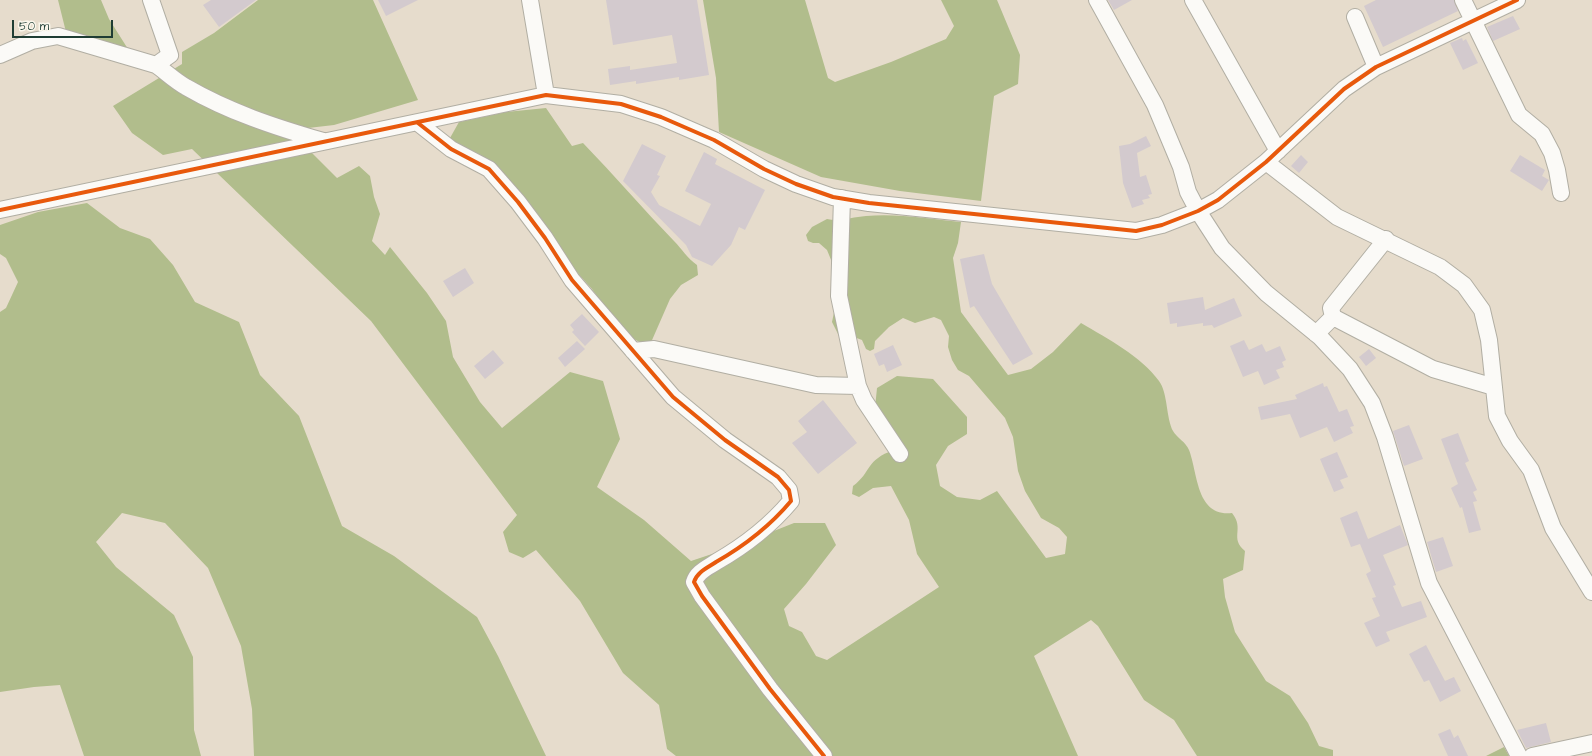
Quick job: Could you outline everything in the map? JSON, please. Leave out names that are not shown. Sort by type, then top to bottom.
[{"type":"street","points":[[151,0],[170,55],[156,65]]},
{"type":"street","points":[[530,0],[546,95]]},
{"type":"street","points":[[1097,0],[1155,105],[1181,168],[1188,192],[1198,211],[1222,248],[1260,288],[1316,334],[1350,370],[1372,403],[1385,437],[1429,583],[1519,756]]},
{"type":"street","points":[[1193,0],[1272,156],[1337,217],[1386,239],[1440,267],[1464,285],[1482,310],[1489,340],[1497,416],[1510,441],[1531,470],[1553,528],[1583,574],[1592,592]]},
{"type":"street","points":[[1463,0],[1519,115],[1542,134],[1552,153],[1561,193]]},
{"type":"street","points":[[0,210],[546,95],[621,104],[661,117],[714,140],[764,169],[796,184],[842,198],[869,203],[1136,230],[1162,225],[1198,211],[1218,200],[1272,156],[1344,89],[1376,67],[1472,20],[1517,0]]},
{"type":"street","points":[[1355,17],[1376,67]]},
{"type":"street","points":[[0,55],[32,41],[58,36],[156,65],[185,87],[226,108],[276,128],[326,142]]},
{"type":"street","points":[[418,123],[451,149],[489,169],[523,208],[545,238],[572,280],[673,397],[725,440],[778,477],[789,490],[790,501],[774,521],[730,554],[696,576],[694,582],[702,596],[770,689],[824,756]]},
{"type":"street","points":[[842,198],[839,296],[858,386],[864,400],[900,454]]},
{"type":"street","points":[[1386,239],[1330,308],[1333,316],[1433,369],[1494,387]]},
{"type":"street","points":[[1316,334],[1333,316]]},
{"type":"street","points":[[633,351],[654,349],[816,386],[858,386]]},
{"type":"street","points":[[1532,756],[1592,743]]},
{"type":"green space","points":[[58,0],[101,0],[109,19],[128,49],[66,32]]},
{"type":"green space","points":[[258,0],[373,0],[418,100],[334,125],[308,128],[311,152],[337,178],[359,166],[370,176],[374,197],[380,214],[372,241],[385,255],[390,247],[427,293],[446,321],[453,357],[480,402],[502,428],[570,372],[603,381],[620,439],[597,487],[644,520],[691,561],[736,546],[794,523],[825,523],[836,545],[806,584],[784,609],[789,626],[802,632],[816,656],[827,660],[939,587],[917,554],[909,520],[891,486],[873,488],[859,497],[852,494],[853,486],[859,481],[873,462],[894,450],[875,408],[877,388],[897,376],[933,379],[967,417],[967,434],[948,446],[936,465],[940,486],[957,497],[980,500],[997,491],[1046,558],[1065,554],[1067,537],[1059,528],[1041,518],[1025,491],[1018,471],[1013,437],[1005,418],[969,376],[958,370],[952,360],[948,347],[949,336],[941,320],[934,317],[915,323],[903,318],[889,327],[875,341],[874,349],[870,351],[866,349],[862,340],[854,337],[840,338],[832,322],[836,303],[836,272],[827,250],[819,243],[808,241],[806,235],[812,227],[827,219],[837,220],[866,216],[890,215],[961,222],[958,243],[953,258],[961,312],[1008,375],[1031,369],[1053,352],[1081,323],[1134,356],[1152,372],[1159,381],[1164,392],[1171,426],[1173,431],[1189,450],[1200,492],[1205,501],[1211,508],[1220,512],[1232,513],[1236,519],[1238,542],[1245,551],[1243,570],[1223,579],[1225,597],[1235,632],[1266,681],[1290,696],[1308,723],[1319,746],[1333,750],[1333,756],[1197,756],[1174,720],[1144,700],[1098,626],[1091,620],[1034,656],[1078,756],[676,756],[667,749],[659,705],[623,673],[580,601],[536,550],[523,558],[509,552],[503,532],[517,515],[371,321],[192,149],[163,155],[132,133],[113,106],[182,64],[182,52],[214,33]]},
{"type":"green space","points":[[703,0],[805,0],[828,78],[835,82],[891,62],[946,39],[954,26],[941,0],[997,0],[1020,55],[1018,84],[994,96],[981,201],[900,191],[821,177],[719,132],[716,78]]},
{"type":"green space","points":[[546,108],[572,146],[583,143],[697,265],[698,275],[681,285],[670,299],[649,347],[630,337],[609,313],[592,289],[556,249],[450,138],[459,122],[506,112]]},
{"type":"green space","points":[[87,203],[120,228],[150,239],[173,265],[195,302],[239,322],[260,375],[299,416],[342,526],[394,556],[477,617],[498,656],[546,756],[254,756],[252,709],[241,646],[208,568],[165,523],[122,513],[96,542],[116,567],[174,615],[193,657],[194,730],[201,756],[84,756],[60,685],[0,692],[0,312],[6,308],[18,282],[6,258],[0,254],[0,225],[38,212]]},
{"type":"green space","points":[[1504,747],[1509,756],[1486,756]]},
{"type":"building","points":[[211,0],[256,0],[219,27],[203,5]]},
{"type":"building","points":[[378,0],[418,0],[386,16]]},
{"type":"building","points":[[606,0],[697,0],[709,75],[679,80],[679,77],[636,84],[636,81],[610,85],[608,69],[630,66],[630,70],[677,63],[672,35],[613,45]]},
{"type":"building","points":[[1108,0],[1132,0],[1114,10]]},
{"type":"building","points":[[1376,0],[1454,0],[1458,11],[1383,47],[1364,6]]},
{"type":"building","points":[[1513,16],[1520,29],[1493,41],[1487,27]]},
{"type":"building","points":[[1462,38],[1463,41],[1466,39],[1478,63],[1463,70],[1450,43]]},
{"type":"building","points":[[1146,136],[1151,146],[1137,153],[1140,177],[1146,175],[1152,194],[1148,195],[1150,198],[1142,200],[1144,204],[1132,208],[1123,183],[1119,146],[1130,144]]},
{"type":"building","points":[[642,144],[666,156],[657,175],[660,176],[651,192],[659,205],[700,226],[711,204],[685,191],[704,152],[717,159],[715,164],[765,190],[745,230],[739,227],[731,245],[712,266],[692,257],[686,245],[623,181]]},
{"type":"building","points":[[1301,155],[1308,162],[1299,173],[1291,166]]},
{"type":"building","points":[[1520,155],[1545,170],[1542,176],[1549,180],[1542,191],[1510,171]]},
{"type":"building","points":[[984,254],[992,284],[1033,354],[1013,365],[974,306],[970,308],[960,259]]},
{"type":"building","points":[[465,268],[474,283],[453,297],[443,281]]},
{"type":"building","points":[[1203,297],[1205,310],[1234,298],[1242,316],[1214,328],[1212,325],[1203,326],[1203,323],[1177,327],[1177,323],[1170,324],[1167,303]]},
{"type":"building","points":[[582,314],[599,332],[585,346],[572,332],[574,330],[570,325]]},
{"type":"building","points":[[1244,340],[1249,350],[1262,344],[1266,352],[1280,346],[1286,360],[1282,362],[1284,367],[1276,370],[1280,378],[1264,385],[1258,371],[1243,377],[1230,346]]},
{"type":"building","points":[[577,341],[585,349],[565,367],[558,358]]},
{"type":"building","points":[[893,345],[902,365],[887,372],[884,364],[879,366],[874,354]]},
{"type":"building","points":[[1369,349],[1376,358],[1366,366],[1359,357]]},
{"type":"building","points":[[493,350],[504,363],[485,379],[474,366]]},
{"type":"building","points":[[1323,383],[1324,387],[1327,386],[1339,412],[1347,409],[1354,426],[1350,427],[1353,433],[1334,442],[1327,427],[1300,438],[1290,414],[1261,420],[1258,407],[1297,399],[1295,395]]},
{"type":"building","points":[[823,400],[857,443],[818,474],[792,443],[807,432],[798,421]]},
{"type":"building","points":[[1409,425],[1423,459],[1404,466],[1393,431]]},
{"type":"building","points":[[1458,433],[1469,461],[1465,463],[1477,490],[1473,492],[1477,501],[1473,502],[1481,530],[1469,533],[1462,507],[1460,508],[1451,488],[1458,484],[1441,439]]},
{"type":"building","points":[[1337,452],[1348,477],[1340,480],[1344,488],[1334,492],[1320,459]]},
{"type":"building","points":[[1357,511],[1368,539],[1400,525],[1408,545],[1383,555],[1396,585],[1393,586],[1402,607],[1421,601],[1427,617],[1386,632],[1390,641],[1376,647],[1364,623],[1380,616],[1372,598],[1376,597],[1366,574],[1371,571],[1360,544],[1351,547],[1340,518]]},
{"type":"building","points":[[1443,537],[1453,566],[1436,572],[1427,542]]},
{"type":"building","points":[[1426,645],[1445,681],[1454,677],[1461,691],[1440,702],[1429,680],[1424,682],[1409,654]]},
{"type":"building","points":[[1546,723],[1551,742],[1526,748],[1517,730]]},
{"type":"building","points":[[1450,729],[1454,738],[1458,735],[1468,756],[1448,756],[1438,734]]},
{"type":"cycle path","points":[[0,210],[546,95],[621,104],[661,117],[714,140],[764,169],[796,184],[833,197],[869,203],[1136,231],[1162,225],[1198,211],[1218,200],[1266,162],[1344,89],[1376,67],[1517,0]]},
{"type":"cycle path","points":[[418,123],[451,149],[489,169],[518,202],[545,238],[572,280],[673,397],[725,440],[778,477],[789,490],[791,501],[774,519],[746,542],[703,570],[694,582],[702,596],[770,689],[824,756]]}]
